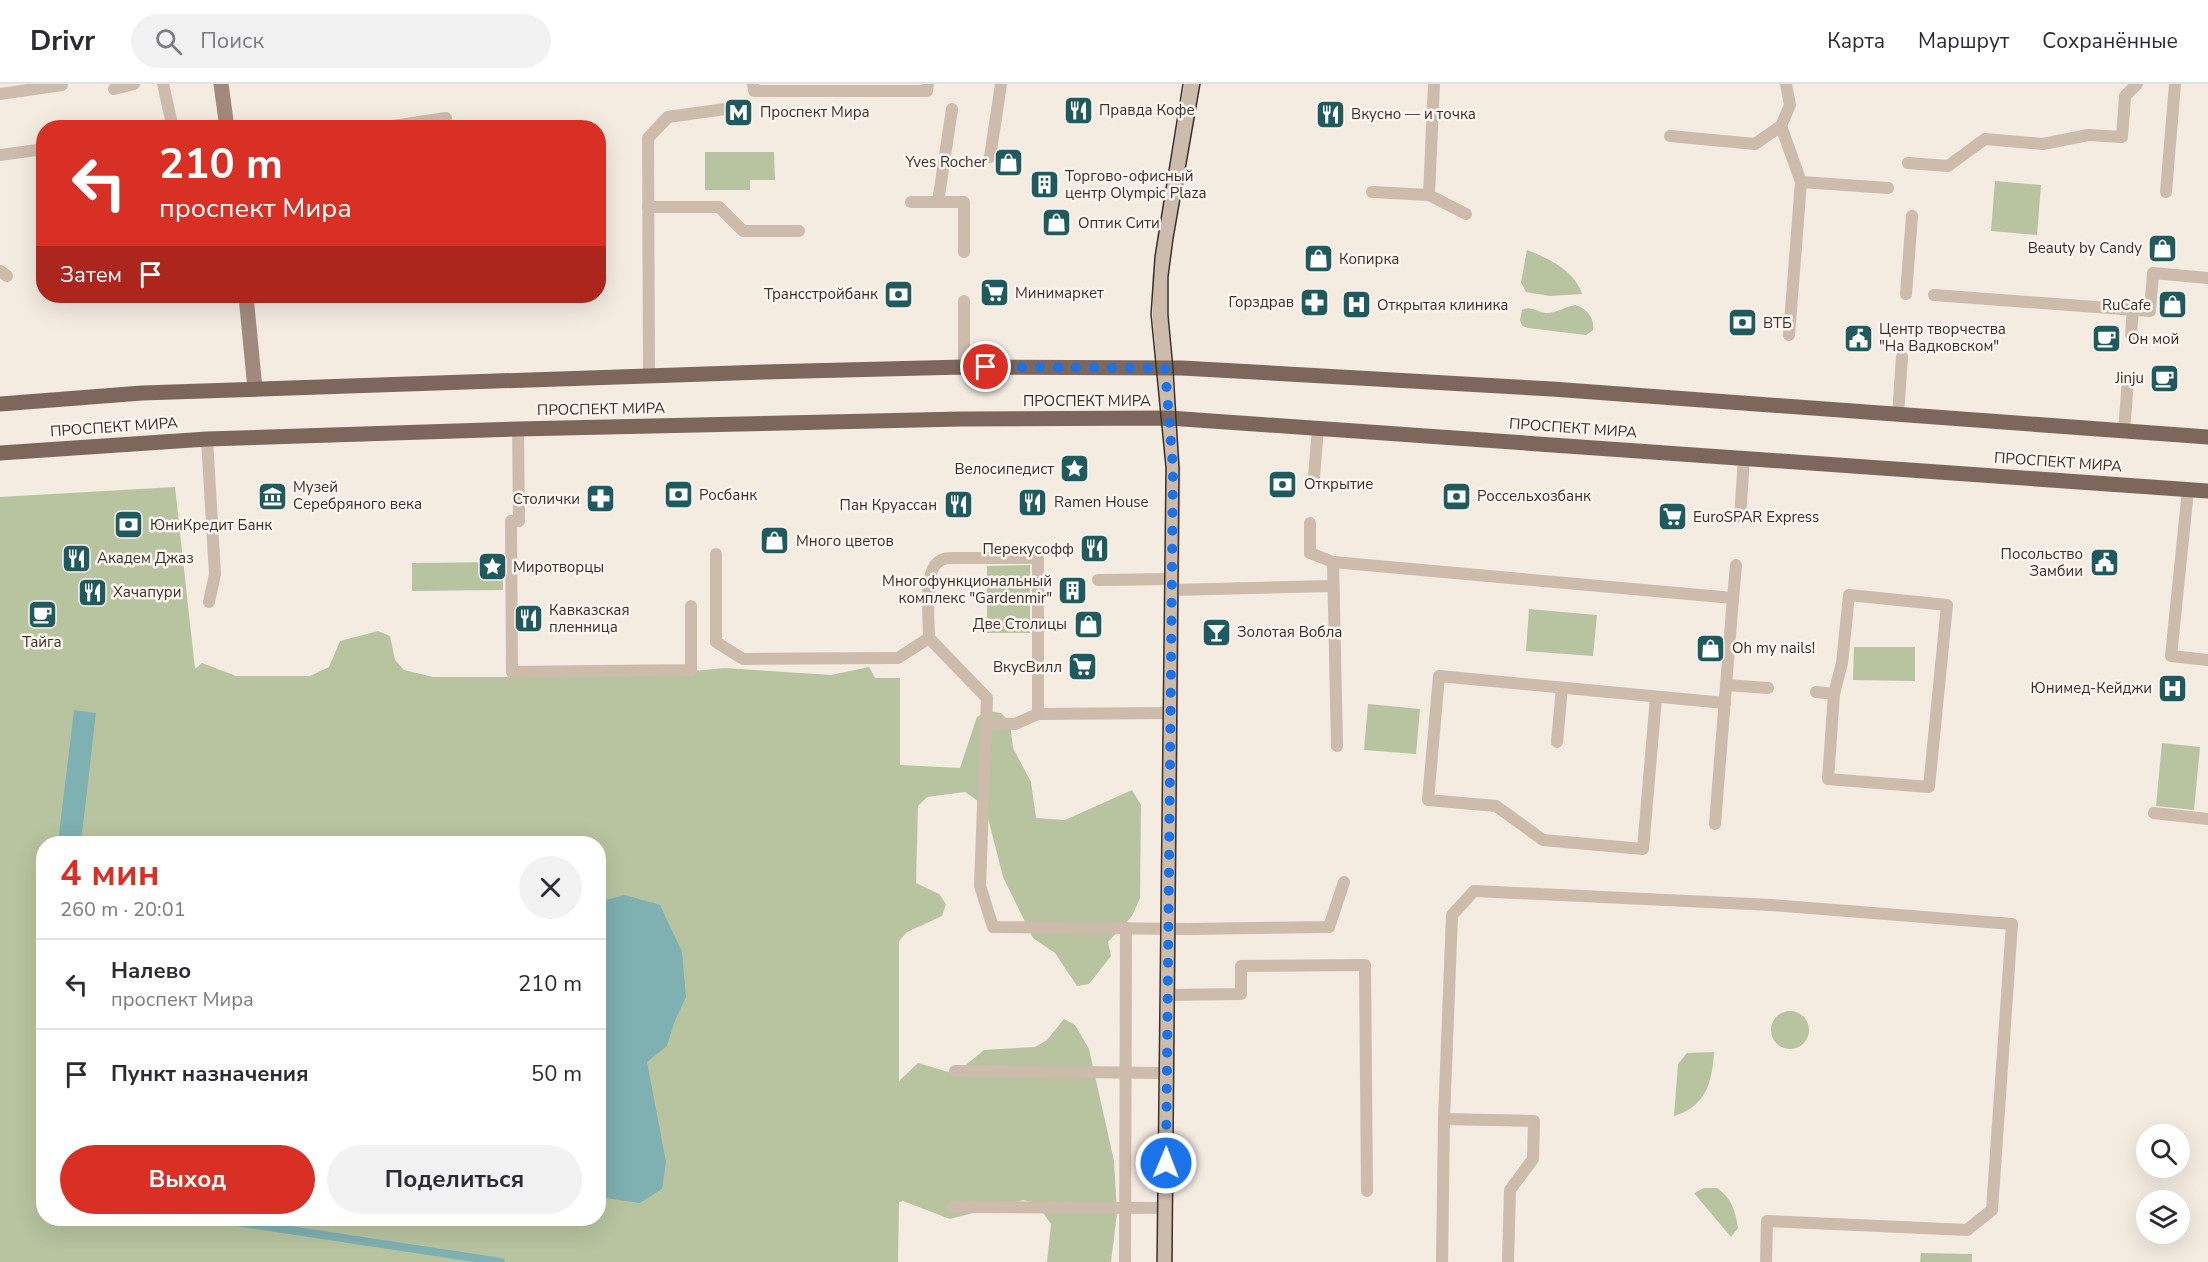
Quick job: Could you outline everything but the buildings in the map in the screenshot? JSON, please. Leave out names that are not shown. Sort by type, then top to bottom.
[{"type":"main road","points":[[221,84],[226,120]]},
{"type":"main road","points":[[247,303],[255,389]]},
{"type":"main road","name":"ПРОСПЕКТ МИРА","points":[[0,404],[131,394],[649,376],[964,367],[1165,368],[1552,389],[2208,437]]},
{"type":"main road","name":"ПРОСПЕКТ МИРА","points":[[0,453],[207,439],[518,429],[961,419],[1169,418],[2208,491]]},
{"type":"street","points":[[1165,1262],[1173,468],[1160,315],[1160,277],[1192,84]]},
{"type":"lane","points":[[114,89],[134,84]]},
{"type":"lane","points":[[163,84],[171,120]]},
{"type":"lane","points":[[753,84],[754,91],[927,91],[928,84]]},
{"type":"lane","points":[[990,157],[1000,84]]},
{"type":"lane","points":[[1429,195],[1434,84]]},
{"type":"lane","points":[[1670,136],[1755,144],[1780,126],[1790,105],[1786,84]]},
{"type":"lane","points":[[1908,163],[1948,166],[1985,139],[2043,144],[2088,135],[2122,136],[2125,96],[2138,84]]},
{"type":"lane","points":[[2166,192],[2175,84]]},
{"type":"lane","points":[[0,94],[62,85]]},
{"type":"lane","points":[[649,376],[648,138],[669,117],[725,109]]},
{"type":"lane","points":[[938,202],[952,109]]},
{"type":"lane","points":[[433,120],[446,118]]},
{"type":"lane","points":[[1780,126],[1801,182],[1790,335]]},
{"type":"lane","points":[[0,155],[36,150]]},
{"type":"lane","points":[[1801,182],[1888,188]]},
{"type":"lane","points":[[1372,192],[1429,195],[1466,214]]},
{"type":"lane","points":[[911,202],[964,202],[964,252]]},
{"type":"lane","points":[[648,207],[719,207],[743,231],[799,231]]},
{"type":"lane","points":[[1906,294],[1912,216]]},
{"type":"lane","points":[[1934,295],[2150,310],[2153,273],[2208,278]]},
{"type":"lane","points":[[964,301],[964,367]]},
{"type":"lane","points":[[2131,334],[2133,309]]},
{"type":"lane","points":[[1898,415],[1902,357]]},
{"type":"lane","points":[[2124,431],[2128,380]]},
{"type":"lane","points":[[1314,477],[1318,428]]},
{"type":"lane","points":[[518,429],[519,521],[511,521],[512,672],[691,670],[690,606]]},
{"type":"lane","points":[[207,439],[215,574],[209,602]]},
{"type":"lane","points":[[1740,518],[1744,458]]},
{"type":"lane","points":[[2188,490],[2171,656],[2208,660]]},
{"type":"lane","points":[[1310,523],[1310,553],[1333,562],[1733,598]]},
{"type":"lane","points":[[716,554],[716,642],[743,659],[898,658],[929,638]]},
{"type":"lane","points":[[1038,714],[1043,580],[1038,558],[955,558],[937,562],[929,579],[929,638],[987,698],[980,886],[993,927],[1329,927],[1344,882]]},
{"type":"lane","points":[[1333,562],[1336,746]]},
{"type":"lane","points":[[1715,824],[1736,565]]},
{"type":"lane","points":[[1098,580],[1172,585],[1332,586]]},
{"type":"lane","points":[[1849,595],[1947,605],[1929,787],[1828,778],[1834,694],[1842,663],[1849,595]]},
{"type":"lane","points":[[1656,697],[1642,849],[1543,840],[1496,806],[1428,800],[1439,676],[1725,703]]},
{"type":"lane","points":[[1726,685],[1768,688]]},
{"type":"lane","points":[[1557,742],[1562,688]]},
{"type":"lane","points":[[1816,692],[1834,694]]},
{"type":"lane","points":[[986,723],[1015,724],[1038,714],[1171,714]]},
{"type":"lane","points":[[2154,813],[2208,819]]},
{"type":"lane","points":[[1442,1262],[1444,1119],[1452,915],[1474,891],[1760,904],[2012,924],[1992,1209],[1967,1230],[1767,1221],[1766,1262]]},
{"type":"lane","points":[[1125,1262],[1126,928]]},
{"type":"lane","points":[[1167,994],[1241,994],[1241,966],[1365,965],[1367,1191]]},
{"type":"lane","points":[[955,1071],[1167,1072]]},
{"type":"lane","points":[[1444,1119],[1534,1121],[1533,1159],[1510,1190],[1508,1262]]},
{"type":"lane","points":[[953,1207],[1165,1208]]},
{"type":"green space","points":[[705,152],[774,152],[775,180],[750,180],[750,190],[705,190]]},
{"type":"green space","points":[[1995,181],[2041,185],[2037,235],[1991,231]]},
{"type":"green space","points":[[1527,250],[1560,266],[1573,279],[1582,294],[1550,296],[1526,292],[1521,282]]},
{"type":"green space","points":[[1575,305],[1586,311],[1591,318],[1593,330],[1586,335],[1528,328],[1522,326],[1520,320],[1522,310],[1525,309],[1531,308],[1550,313]]},
{"type":"green space","points":[[175,487],[195,669],[202,663],[236,676],[310,676],[329,667],[340,641],[378,631],[390,636],[395,660],[404,670],[433,677],[674,673],[724,668],[831,675],[869,667],[875,678],[900,678],[900,765],[960,768],[977,717],[988,711],[1001,713],[1010,722],[1013,748],[1031,782],[1036,818],[1065,820],[1132,790],[1141,805],[1140,898],[1132,916],[1108,942],[1111,956],[1089,984],[1077,986],[1055,953],[1033,938],[1003,877],[985,806],[965,792],[927,797],[918,806],[916,883],[939,894],[946,904],[942,916],[907,932],[899,941],[899,1081],[918,1063],[955,1074],[984,1050],[1035,1047],[1047,1040],[1064,1019],[1075,1025],[1089,1049],[1114,1161],[1117,1213],[1111,1262],[1047,1262],[1051,1224],[1036,1203],[1023,1200],[950,1219],[903,1201],[899,1202],[898,1262],[0,1262],[0,497]]},
{"type":"green space","points":[[503,562],[503,590],[412,591],[412,563]]},
{"type":"green space","points":[[1030,565],[1030,633],[987,633],[987,566]]},
{"type":"green space","points":[[1529,609],[1597,615],[1593,656],[1526,651]]},
{"type":"green space","points":[[1854,647],[1915,647],[1915,681],[1853,680]]},
{"type":"green space","points":[[1368,704],[1420,709],[1416,754],[1364,750]]},
{"type":"green space","points":[[2162,743],[2200,747],[2194,810],[2156,806]]},
{"type":"green space","points":[[1790,1011],[1804,1016],[1809,1030],[1804,1044],[1790,1049],[1776,1044],[1771,1030],[1776,1016]]},
{"type":"green space","points":[[1714,1052],[1709,1083],[1700,1100],[1685,1112],[1674,1116],[1678,1064],[1687,1053]]},
{"type":"green space","points":[[1704,1188],[1717,1188],[1732,1205],[1738,1228],[1731,1237],[1694,1193]]},
{"type":"green space","points":[[1921,1253],[1972,1254],[1972,1262],[1920,1262]]},
{"type":"water","points":[[74,710],[96,713],[82,836],[59,836]]},
{"type":"water","points":[[625,895],[660,905],[682,952],[686,997],[667,1046],[647,1062],[666,1162],[662,1189],[640,1203],[606,1198],[606,900]]},
{"type":"waterway","points":[[263,1226],[501,1262]]},
{"type":"tram line","points":[[1157,1262],[1166,468],[1151,314],[1155,256],[1183,84]]},
{"type":"tram line","points":[[1172,1262],[1179,468],[1168,315],[1168,277],[1200,84]]},
{"type":"place","name":"Правда Кофе","points":[[1078,110]]},
{"type":"place","name":"Проспект Мира","points":[[739,112]]},
{"type":"place","name":"Вкусно — и точка","points":[[1330,114]]},
{"type":"place","name":"Yves Rocher","points":[[1008,162]]},
{"type":"place","name":"Торгово-офисный центр Olympic Plaza","points":[[1044,185]]},
{"type":"place","name":"Оптик Сити","points":[[1057,223]]},
{"type":"place","name":"Beauty by Candy","points":[[2163,248]]},
{"type":"place","name":"Копирка","points":[[1318,259]]},
{"type":"place","name":"Минимаркет","points":[[994,293]]},
{"type":"place","name":"Трансстройбанк","points":[[899,294]]},
{"type":"place","name":"Горздрав","points":[[1315,302]]},
{"type":"place","name":"Открытая клиника","points":[[1356,305]]},
{"type":"place","name":"RuCafe","points":[[2172,305]]},
{"type":"place","name":"ВТБ","points":[[1742,323]]},
{"type":"place","name":"Центр творчества \"На Вадковском\"","points":[[1858,338]]},
{"type":"place","name":"Он мой","points":[[2107,339]]},
{"type":"place","name":"Jinju","points":[[2165,378]]},
{"type":"place","name":"Велосипедист","points":[[1075,469]]},
{"type":"place","name":"Открытие","points":[[1283,484]]},
{"type":"place","name":"Росбанк","points":[[678,495]]},
{"type":"place","name":"Музей Серебряного века","points":[[272,496]]},
{"type":"place","name":"Россельхозбанк","points":[[1456,496]]},
{"type":"place","name":"Столички","points":[[601,499]]},
{"type":"place","name":"Ramen House","points":[[1033,502]]},
{"type":"place","name":"Пан Круассан","points":[[958,505]]},
{"type":"place","name":"EuroSPAR Express","points":[[1672,517]]},
{"type":"place","name":"ЮниКредит Банк","points":[[129,525]]},
{"type":"place","name":"Много цветов","points":[[775,541]]},
{"type":"place","name":"Перекусофф","points":[[1095,549]]},
{"type":"place","name":"Академ Джаз","points":[[76,558]]},
{"type":"place","name":"Посольство Замбии","points":[[2104,563]]},
{"type":"place","name":"Миротворцы","points":[[492,567]]},
{"type":"place","name":"Многофункциональный комплекс \"Gardenmir\"","points":[[1073,590]]},
{"type":"place","name":"Хачапури","points":[[92,592]]},
{"type":"place","name":"Тайга","points":[[42,615]]},
{"type":"place","name":"Кавказская пленница","points":[[528,619]]},
{"type":"place","name":"Две Столицы","points":[[1088,624]]},
{"type":"place","name":"Золотая Вобла","points":[[1216,632]]},
{"type":"place","name":"Oh my nails!","points":[[1711,648]]},
{"type":"place","name":"ВкусВилл","points":[[1083,667]]},
{"type":"place","name":"Юнимед-Кейджи","points":[[2173,688]]},
{"type":"route","points":[[986,367],[1165,368],[1173,468],[1166,1163]]}]
